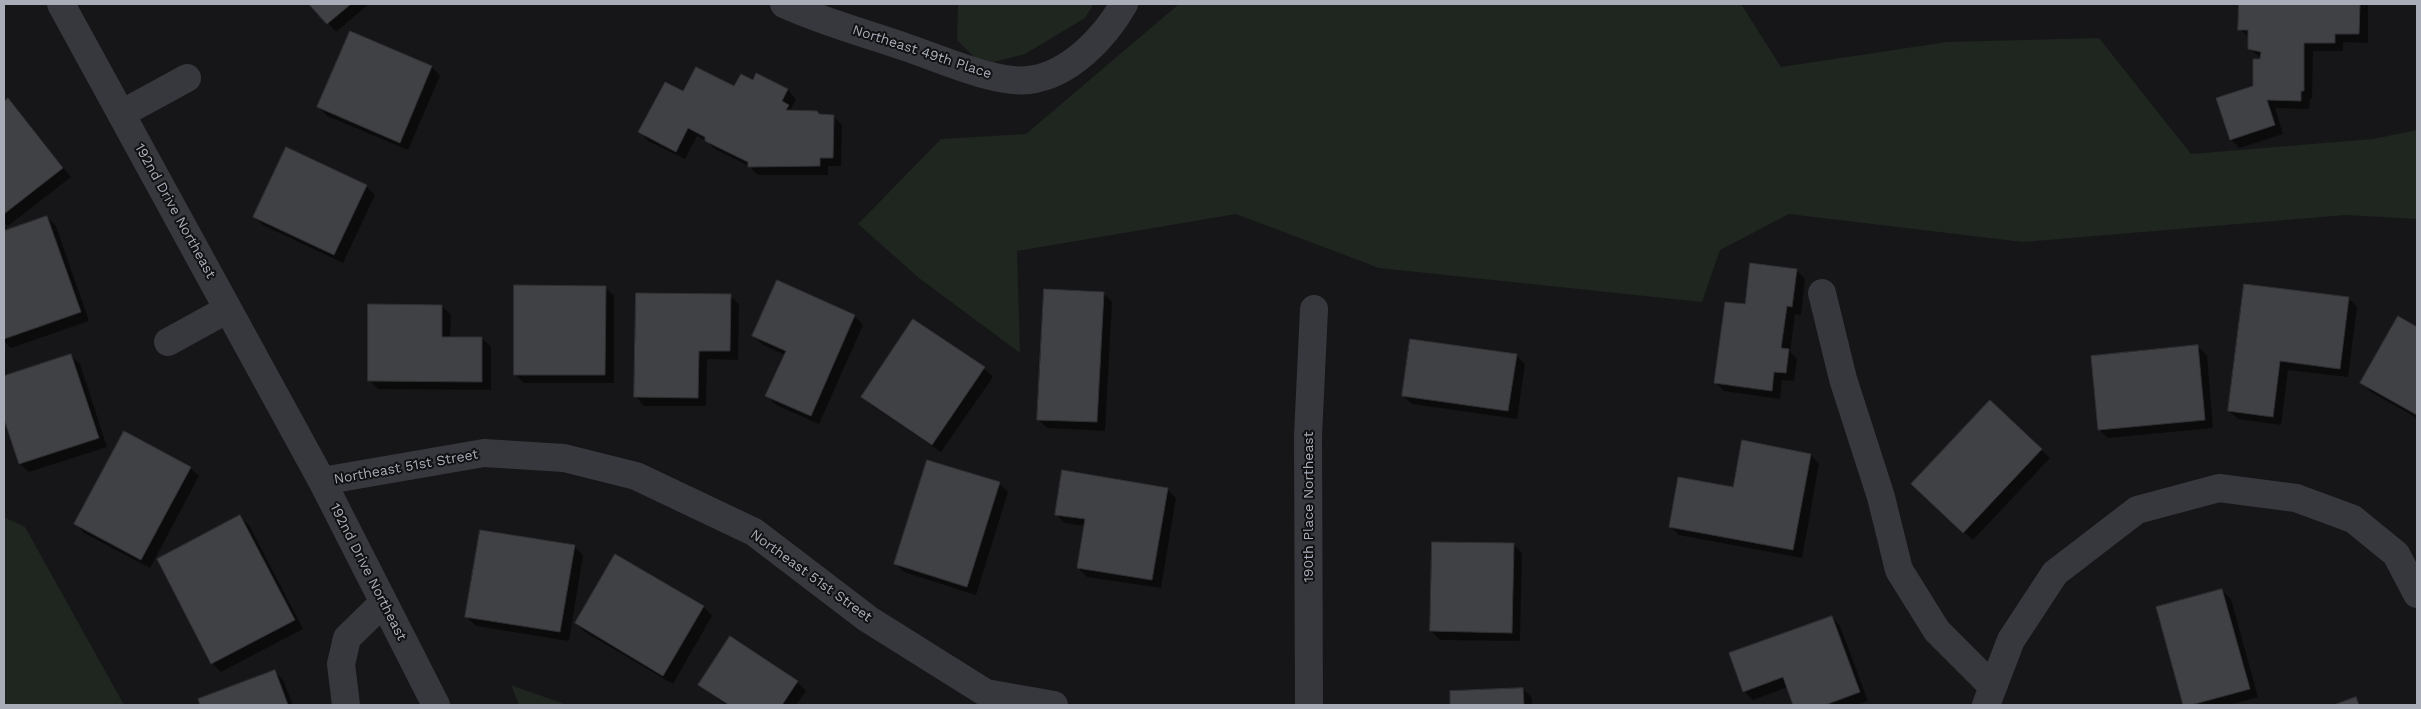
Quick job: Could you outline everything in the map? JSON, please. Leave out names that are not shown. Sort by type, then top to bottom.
[{"type":"street","name":"192nd Drive Northeast","points":[[62,4],[322,481],[436,705]]},
{"type":"street","name":"Northeast 49th Place","points":[[784,4],[992,76],[1029,80],[1056,73],[1079,56],[1114,20],[1124,4]]},
{"type":"street","points":[[122,114],[187,78]]},
{"type":"street","points":[[1822,293],[1843,379],[1881,497],[1898,570],[1937,631],[1989,696],[2011,640],[2055,573],[2137,510],[2219,488],[2296,498],[2353,519],[2396,554],[2417,594]]},
{"type":"street","points":[[168,342],[228,309]]},
{"type":"street","name":"190th Place Northeast","points":[[1309,705],[1308,436],[1314,309]]},
{"type":"street","name":"Northeast 51st Street","points":[[322,481],[484,453],[564,458],[636,476],[754,532],[868,619],[986,694],[1054,705]]},
{"type":"street","points":[[346,705],[340,664],[347,638],[383,602]]},
{"type":"shaded area","points":[[958,4],[1094,4],[1085,18],[1025,54],[982,65],[957,40]]},
{"type":"shaded area","points":[[1179,4],[1741,4],[1781,67],[1947,42],[2099,38],[2191,154],[2373,139],[2417,130],[2417,219],[2346,215],[2023,242],[1789,214],[1720,250],[1702,302],[1379,268],[1236,214],[1017,251],[1020,353],[919,278],[858,224],[941,139],[1026,134]]},
{"type":"shaded area","points":[[4,517],[25,527],[124,705],[4,705]]},
{"type":"shaded area","points":[[511,685],[567,705],[519,705]]},
{"type":"building","points":[[309,4],[351,4],[327,24]]},
{"type":"building","points":[[2239,4],[2360,4],[2359,34],[2335,34],[2335,43],[2304,43],[2304,91],[2301,91],[2301,101],[2267,100],[2275,125],[2230,140],[2216,98],[2253,86],[2253,59],[2260,59],[2261,52],[2248,49],[2248,30],[2238,30]]},
{"type":"building","points":[[350,31],[432,66],[400,143],[317,107]]},
{"type":"building","points":[[696,67],[734,86],[741,74],[753,80],[756,73],[788,89],[782,101],[789,105],[786,110],[817,111],[819,114],[834,115],[833,158],[820,158],[820,166],[748,167],[748,162],[705,141],[705,137],[688,128],[676,152],[638,132],[665,82],[683,91]]},
{"type":"building","points":[[8,98],[63,168],[4,214],[4,102]]},
{"type":"building","points":[[286,147],[367,185],[334,255],[253,217]]},
{"type":"building","points":[[47,216],[81,312],[4,339],[4,231]]},
{"type":"building","points":[[1750,263],[1797,269],[1792,307],[1787,306],[1781,348],[1789,349],[1786,373],[1774,372],[1772,391],[1714,383],[1725,302],[1745,304]]},
{"type":"building","points":[[777,280],[855,315],[811,416],[765,396],[786,351],[752,336]]},
{"type":"building","points":[[2244,284],[2349,297],[2340,369],[2280,361],[2273,417],[2228,411]]},
{"type":"building","points":[[514,285],[606,286],[605,375],[514,375]]},
{"type":"building","points":[[1044,289],[1104,292],[1097,422],[1037,420]]},
{"type":"building","points":[[636,293],[731,294],[730,351],[699,351],[698,398],[634,397]]},
{"type":"building","points":[[368,304],[442,305],[442,337],[482,337],[482,382],[368,381]]},
{"type":"building","points":[[2398,316],[2417,327],[2417,415],[2360,383]]},
{"type":"building","points":[[913,319],[985,367],[932,445],[861,397]]},
{"type":"building","points":[[1410,339],[1517,354],[1508,411],[1402,396]]},
{"type":"building","points":[[2198,345],[2205,420],[2098,430],[2091,356]]},
{"type":"building","points":[[71,354],[99,438],[19,464],[4,419],[4,376]]},
{"type":"building","points":[[1990,400],[2042,449],[1963,533],[1911,484]]},
{"type":"building","points":[[124,431],[191,467],[141,560],[74,524]]},
{"type":"building","points":[[1742,440],[1811,454],[1793,550],[1669,527],[1678,477],[1733,487]]},
{"type":"building","points":[[927,460],[1000,482],[967,587],[894,564]]},
{"type":"building","points":[[1062,470],[1168,488],[1152,580],[1077,568],[1085,519],[1055,515]]},
{"type":"building","points":[[240,515],[295,620],[211,664],[157,559]]},
{"type":"building","points":[[480,530],[575,545],[560,632],[465,617]]},
{"type":"building","points":[[1432,542],[1514,543],[1512,633],[1430,631]]},
{"type":"building","points":[[615,554],[704,606],[663,676],[575,623]]},
{"type":"building","points":[[2222,589],[2250,689],[2191,705],[2183,705],[2156,607]]},
{"type":"building","points":[[1832,616],[1860,692],[1825,705],[1793,705],[1783,677],[1743,692],[1729,653]]},
{"type":"building","points":[[730,636],[798,681],[782,705],[729,705],[698,685]]},
{"type":"building","points":[[275,670],[288,705],[200,705],[198,699]]},
{"type":"building","points":[[1523,688],[1524,705],[1450,705],[1450,691]]},
{"type":"building","points":[[2356,697],[2359,705],[2334,705]]}]
